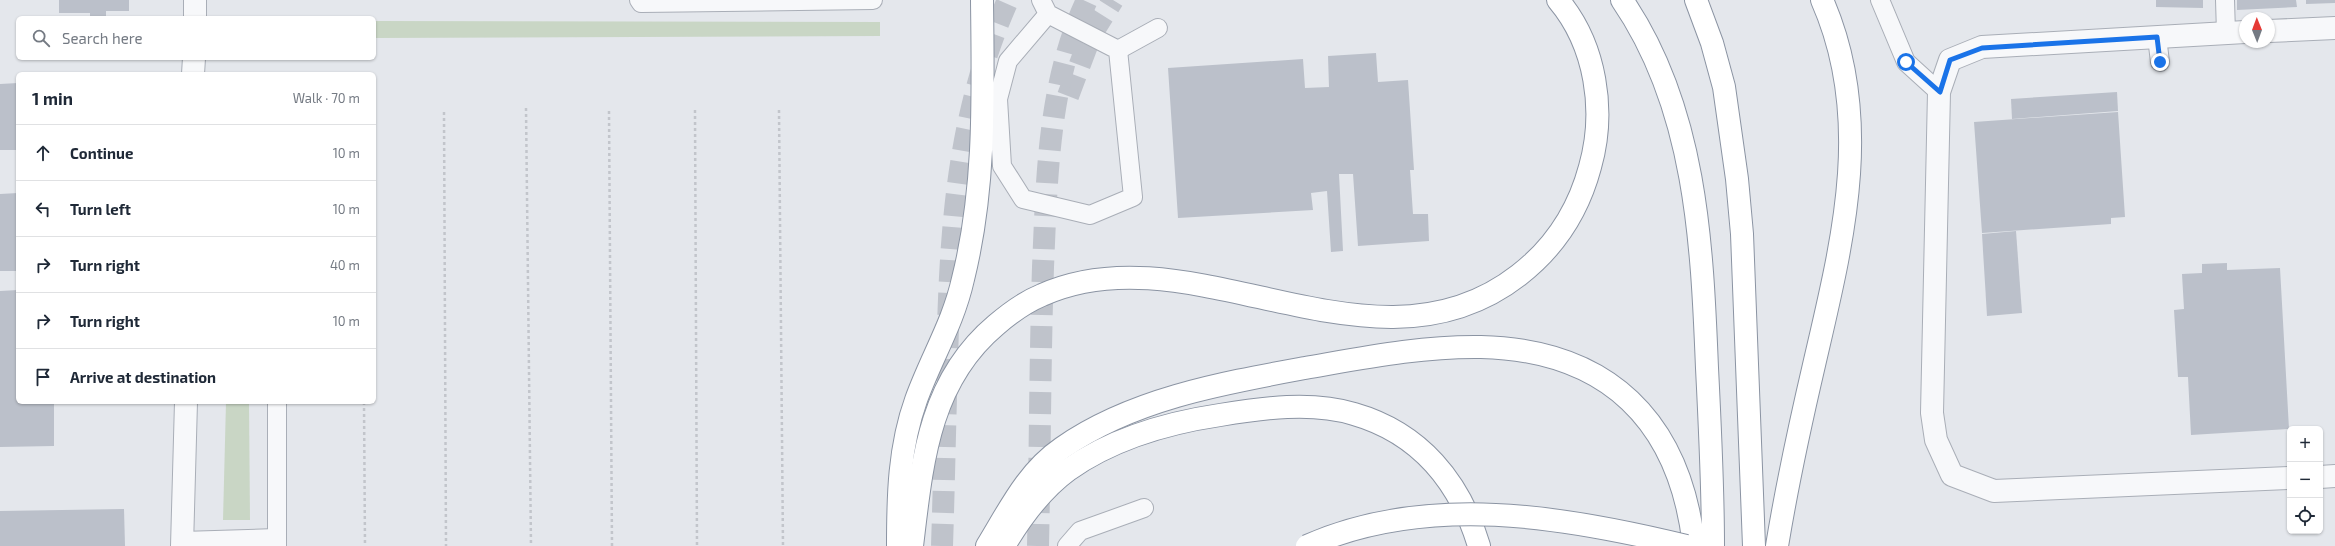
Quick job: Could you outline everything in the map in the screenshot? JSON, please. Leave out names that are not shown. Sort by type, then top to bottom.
[{"type":"highway","points":[[898,546],[899,482],[904,443],[916,400],[950,325],[963,281],[973,235],[980,186],[983,136],[982,0]]},
{"type":"highway","points":[[912,546],[921,472],[928,441],[936,409],[950,380],[968,355],[987,333],[1013,311],[1040,295],[1068,284],[1099,278],[1131,276],[1163,278],[1312,310],[1383,316],[1421,315],[1454,308],[1483,297],[1510,282],[1535,263],[1556,240],[1574,214],[1586,185],[1594,154],[1597,122],[1596,91],[1590,59],[1578,29],[1558,0]]},
{"type":"highway","points":[[1622,0],[1661,71],[1675,110],[1694,192],[1704,282],[1713,546]]},
{"type":"highway","points":[[1696,0],[1712,44],[1724,87],[1737,179],[1742,234],[1754,546]]},
{"type":"highway","points":[[1777,546],[1804,407],[1836,270],[1845,220],[1850,176],[1850,133],[1846,90],[1838,48],[1822,0]]},
{"type":"highway","points":[[988,546],[1013,500],[1034,473],[1061,449],[1093,429],[1132,411],[1170,398],[1283,372],[1409,352],[1481,347],[1515,349],[1582,367],[1608,382],[1629,399],[1650,422],[1667,448],[1687,504],[1694,546]]},
{"type":"highway","points":[[1004,546],[1039,497],[1066,471],[1094,453],[1164,427],[1212,416],[1285,408],[1319,408],[1354,414],[1385,426],[1414,445],[1438,466],[1456,492],[1471,518],[1479,546]]},
{"type":"highway","points":[[1307,546],[1357,528],[1398,519],[1481,514],[1520,516],[1574,523],[1686,546]]},
{"type":"street","points":[[194,16],[195,0]]},
{"type":"street","points":[[2275,31],[2335,28]]},
{"type":"street","points":[[2235,33],[1982,48],[1950,60],[1940,92],[1932,413],[1936,440],[1952,475],[1994,491],[2287,478]]},
{"type":"street","points":[[193,72],[194,60]]},
{"type":"street","points":[[182,544],[186,404]]},
{"type":"street","points":[[2323,477],[2335,476]]},
{"type":"lane","points":[[639,0],[641,3],[873,0]]},
{"type":"lane","points":[[1880,0],[1906,62],[1940,92]]},
{"type":"lane","points":[[2225,0],[2235,33]]},
{"type":"lane","points":[[1045,7],[1118,50],[1134,197],[1090,214],[1023,199],[1002,166],[998,99],[1008,61],[1045,7]]},
{"type":"lane","points":[[1118,50],[1158,28]]},
{"type":"lane","points":[[2157,37],[2160,62]]},
{"type":"lane","points":[[182,544],[277,542],[276,404]]},
{"type":"lane","points":[[1067,546],[1080,531],[1144,508]]},
{"type":"path","points":[[526,108],[531,546]]},
{"type":"path","points":[[695,110],[697,546]]},
{"type":"path","points":[[779,110],[783,546]]},
{"type":"path","points":[[609,111],[612,546]]},
{"type":"path","points":[[444,112],[446,546]]},
{"type":"path","points":[[364,404],[365,546]]},
{"type":"green space","points":[[376,21],[880,22],[880,36],[376,38]]},
{"type":"green space","points":[[226,404],[249,404],[250,520],[223,520]]},
{"type":"building","points":[[59,0],[129,0],[129,11],[106,11],[106,16],[90,16],[90,13],[59,13]]},
{"type":"building","points":[[2156,0],[2203,0],[2203,8],[2156,7]]},
{"type":"building","points":[[2237,0],[2296,0],[2297,7],[2237,10]]},
{"type":"building","points":[[2306,0],[2335,0],[2335,3],[2306,4]]},
{"type":"building","points":[[1376,53],[1378,82],[1408,80],[1414,170],[1410,170],[1413,214],[1428,214],[1429,241],[1358,246],[1353,174],[1339,174],[1343,251],[1331,252],[1327,191],[1311,193],[1313,210],[1178,218],[1168,68],[1303,59],[1305,88],[1329,87],[1328,56]]},
{"type":"building","points":[[16,83],[16,150],[0,150],[0,84]]},
{"type":"building","points":[[2117,92],[2118,111],[2012,119],[2011,99]]},
{"type":"building","points":[[2118,112],[2125,217],[2111,218],[2111,224],[1982,233],[1974,122]]},
{"type":"building","points":[[16,193],[16,271],[0,271],[0,194]]},
{"type":"building","points":[[2016,231],[2022,313],[1987,316],[1982,234]]},
{"type":"building","points":[[2227,263],[2227,270],[2280,268],[2289,426],[2287,426],[2287,429],[2191,435],[2188,377],[2178,377],[2174,310],[2184,309],[2182,274],[2202,273],[2202,264]]},
{"type":"building","points":[[16,290],[16,404],[54,404],[54,446],[0,447],[0,291]]},
{"type":"building","points":[[124,509],[125,546],[0,546],[0,511]]},
{"type":"tunnel","points":[[942,546],[950,270],[959,179],[966,134],[977,89],[990,45],[1008,0]]},
{"type":"tunnel","points":[[1038,546],[1042,302],[1048,164],[1057,97],[1064,64],[1074,32],[1087,0]]},
{"type":"tunnel","points":[[1068,96],[1091,35],[1113,0]]},
{"type":"route","points":[[1906,62],[1940,92],[1950,60],[1982,48],[2157,37],[2160,62]]}]
